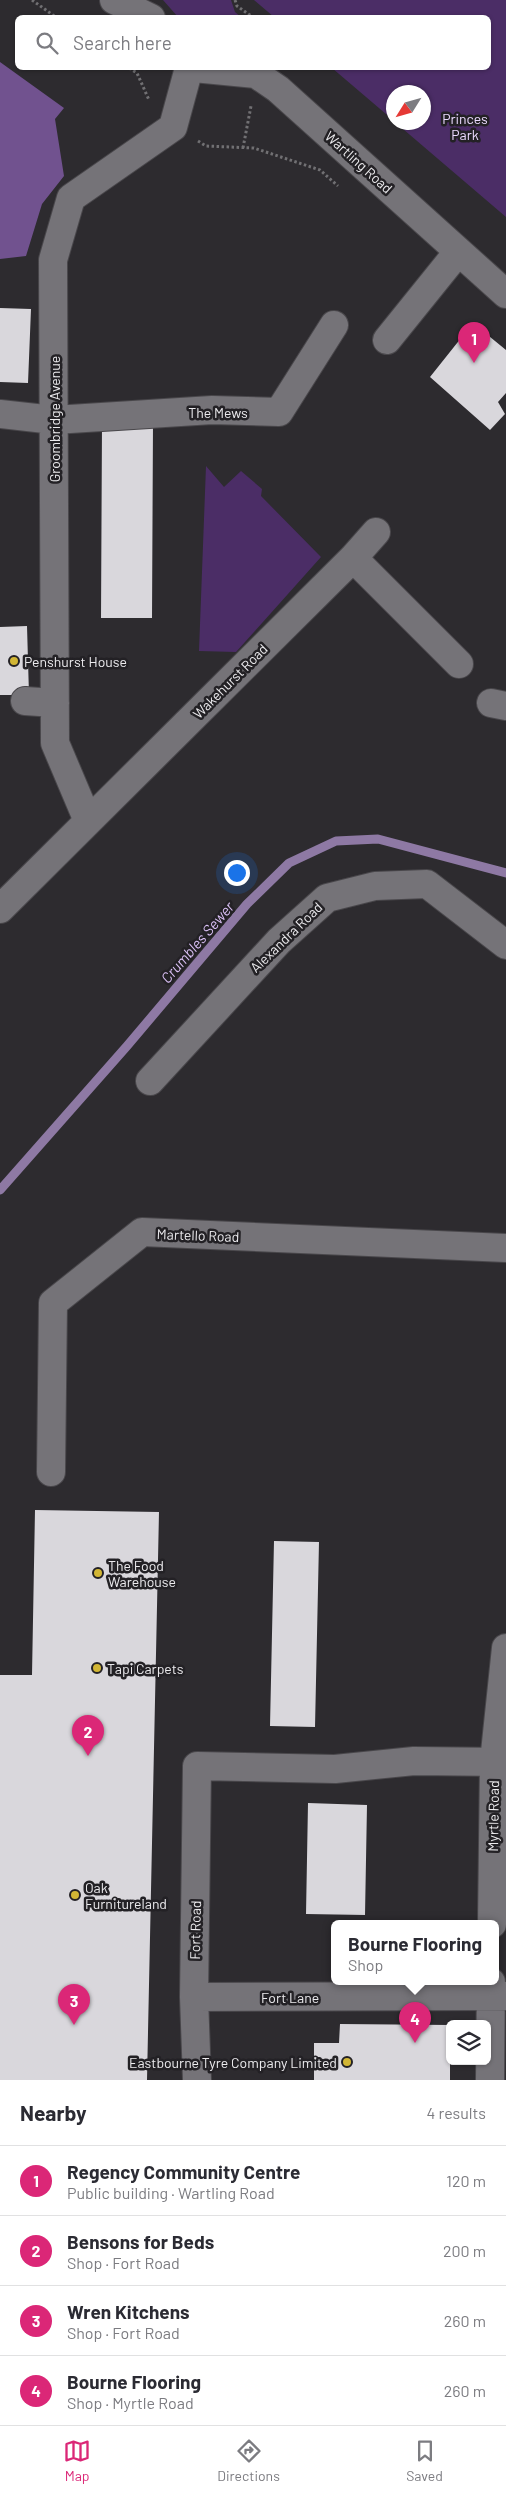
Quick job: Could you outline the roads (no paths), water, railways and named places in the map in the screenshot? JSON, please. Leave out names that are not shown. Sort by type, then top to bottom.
[{"type":"street","points":[[114,0],[146,15]]},
{"type":"street","points":[[138,0],[150,15]]},
{"type":"street","name":"Groombridge Avenue","points":[[88,821],[55,743],[53,260],[72,198],[173,127],[188,70]]},
{"type":"street","name":"Wartling Road","points":[[215,70],[256,74],[278,89],[506,294]]},
{"type":"street","points":[[387,340],[458,252]]},
{"type":"street","name":"The Mews","points":[[54,420],[212,410],[279,412],[334,325]]},
{"type":"street","points":[[0,414],[54,420]]},
{"type":"street","name":"Wakehurst Road","points":[[0,909],[353,558],[376,532]]},
{"type":"street","points":[[353,558],[459,664]]},
{"type":"street","points":[[25,702],[55,703]]},
{"type":"street","name":"Alexandra Road","points":[[150,1081],[279,941],[327,898],[375,886],[427,884],[506,945]]},
{"type":"street","name":"Martello Road","points":[[51,1472],[53,1304],[142,1232],[506,1248]]},
{"type":"street","name":"Myrtle Road","points":[[492,1920],[506,1648]]},
{"type":"street","name":"Fort Road","points":[[197,2080],[194,1997],[197,1766],[335,1769],[414,1761],[500,1762]]},
{"type":"street","points":[[490,2080],[496,1991]]},
{"type":"street","name":"Fort Lane","points":[[194,1997],[496,1991]]},
{"type":"waterway","name":"Crumbles Sewer","points":[[0,1190],[127,1046],[247,904],[289,863],[336,841],[378,839],[506,873]]},
{"type":"place","name":"Regency Community Centre","points":[[474,363]]},
{"type":"place","name":"Penshurst House","points":[[14,661]]},
{"type":"place","name":"The Food Warehouse","points":[[98,1573]]},
{"type":"place","name":"Tapi Carpets","points":[[97,1668]]},
{"type":"place","name":"Bensons for Beds","points":[[88,1756]]},
{"type":"place","name":"Oak Furnitureland","points":[[75,1895]]},
{"type":"place","name":"Wren Kitchens","points":[[74,2025]]},
{"type":"place","name":"Bourne Flooring","points":[[415,2043]]},
{"type":"place","name":"Eastbourne Tyre Company Limited","points":[[347,2062]]},
{"type":"park label","name":"Princes Park","points":[[465,126]]}]
